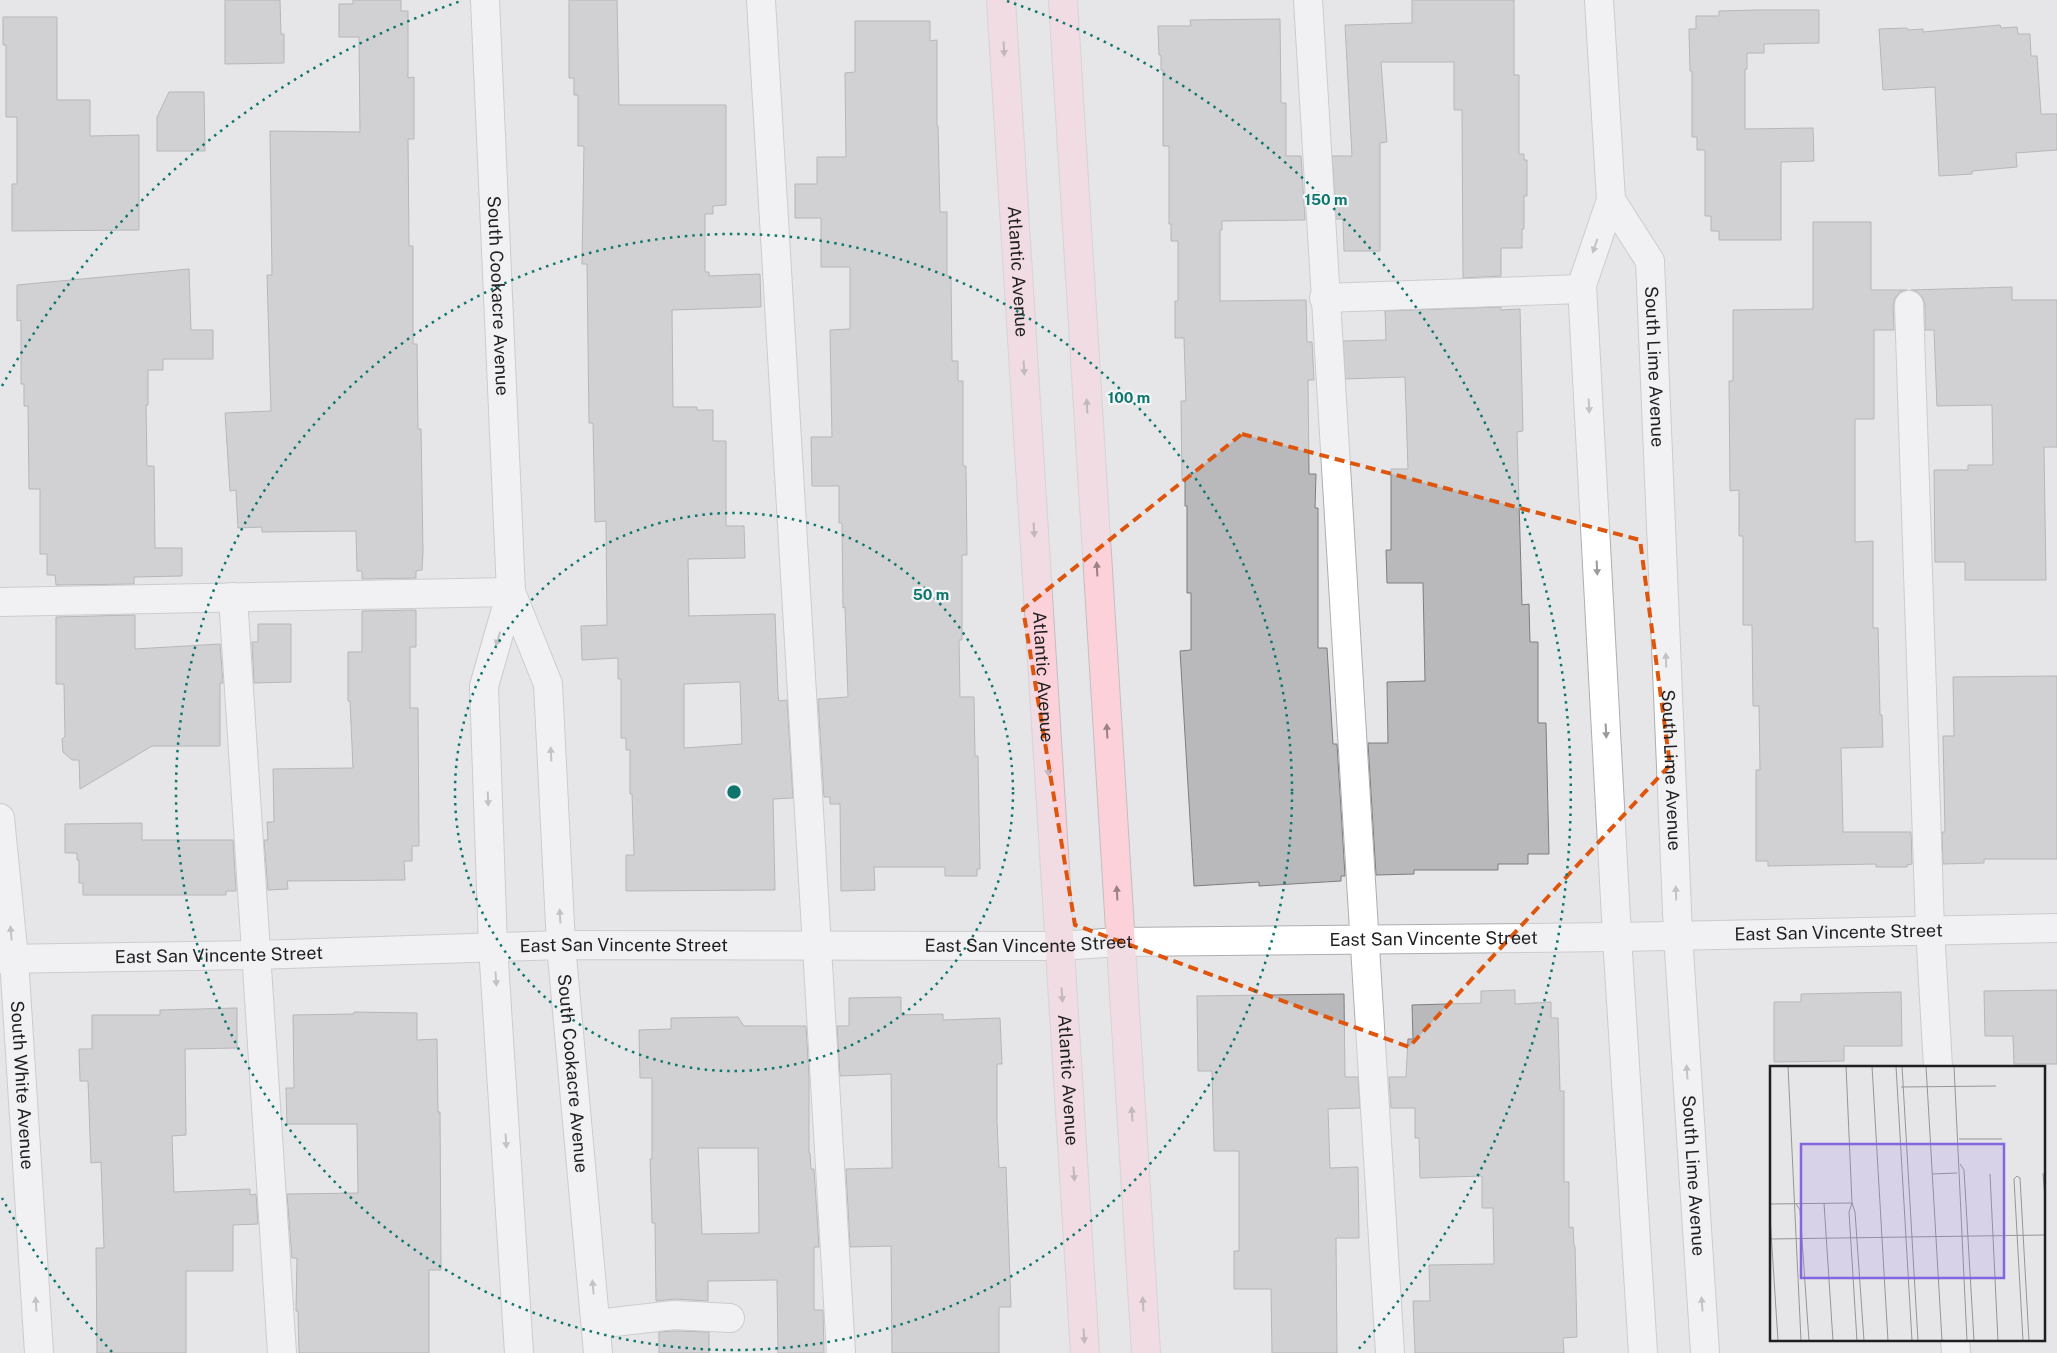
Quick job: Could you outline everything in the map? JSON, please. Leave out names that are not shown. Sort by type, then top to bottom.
[{"type":"main road","name":"Atlantic Avenue","points":[[1002,0],[1085,1353]]},
{"type":"main road","points":[[1063,0],[1146,1353]]},
{"type":"street","name":"South Cookacre Avenue","points":[[485,0],[512,592],[548,684],[561,945],[597,1324],[598,1353]]},
{"type":"street","points":[[761,0],[841,1353]]},
{"type":"street","points":[[1308,0],[1324,298],[1366,938],[1390,1353]]},
{"type":"street","name":"South Lime Avenue","points":[[1599,0],[1611,200],[1582,289],[1617,937],[1643,1353]]},
{"type":"street","name":"South Lime Avenue","points":[[1611,200],[1650,260],[1678,936],[1705,1353]]},
{"type":"street","points":[[1324,298],[1582,289]]},
{"type":"street","points":[[1909,305],[1930,929],[1938,1066]]},
{"type":"street","name":"South Cookacre Avenue","points":[[512,592],[484,686],[493,946],[519,1353]]},
{"type":"street","points":[[0,602],[512,592]]},
{"type":"street","points":[[233,597],[282,1353]]},
{"type":"street","name":"South White Avenue","points":[[0,818],[7,959],[39,1353]]},
{"type":"street","name":"East San Vincente Street","points":[[7,959],[256,955],[493,946],[1059,946],[1120,942],[1366,938],[1617,937],[1930,929],[2057,928]]},
{"type":"street","points":[[597,1324],[674,1315],[730,1318]]},
{"type":"street","points":[[1955,1340],[1956,1353]]},
{"type":"highlighted area","points":[[1242,434],[1640,540],[1670,765],[1409,1047],[1075,925],[1023,609]]},
{"type":"building","points":[[225,0],[280,0],[281,34],[284,34],[284,63],[225,64]]},
{"type":"building","points":[[353,0],[401,0],[401,11],[408,11],[408,78],[414,77],[414,139],[408,139],[409,246],[413,246],[413,344],[417,344],[418,429],[421,429],[423,551],[422,570],[416,571],[416,578],[362,579],[362,571],[357,571],[356,531],[262,532],[262,527],[238,528],[236,490],[230,491],[225,413],[271,411],[267,275],[272,275],[270,131],[360,132],[359,37],[339,37],[339,4],[353,4]]},
{"type":"building","points":[[569,0],[617,0],[619,105],[726,105],[726,205],[713,206],[713,214],[705,214],[705,272],[709,272],[709,276],[760,274],[761,307],[672,310],[673,407],[697,407],[697,410],[713,410],[713,441],[726,441],[726,526],[744,526],[745,558],[688,559],[689,616],[775,614],[778,695],[779,701],[787,700],[793,798],[773,799],[775,890],[626,891],[626,855],[634,855],[632,794],[630,794],[630,750],[626,750],[626,738],[621,738],[621,679],[618,679],[618,658],[582,660],[581,626],[607,625],[606,521],[595,522],[593,423],[589,423],[587,264],[582,264],[584,146],[578,146],[578,95],[574,95],[574,78],[569,78]],"holes":[[[740,682],[742,744],[684,748],[684,684]]]},
{"type":"building","points":[[1412,0],[1514,0],[1514,75],[1519,75],[1519,154],[1524,154],[1524,160],[1527,160],[1527,196],[1524,196],[1522,248],[1501,248],[1501,276],[1463,278],[1462,110],[1454,110],[1454,62],[1381,62],[1387,142],[1380,143],[1380,251],[1344,251],[1343,219],[1336,219],[1332,156],[1352,156],[1345,25],[1412,23]]},
{"type":"building","points":[[1819,10],[1819,43],[1764,44],[1764,53],[1747,53],[1747,69],[1745,69],[1745,129],[1813,128],[1814,161],[1781,162],[1781,240],[1719,240],[1719,231],[1711,231],[1711,216],[1705,216],[1705,150],[1697,150],[1697,137],[1692,137],[1692,71],[1690,71],[1689,29],[1696,29],[1696,16],[1719,16],[1719,11]]},
{"type":"building","points":[[3,17],[57,17],[57,100],[90,100],[90,136],[139,135],[139,230],[12,231],[12,184],[17,184],[17,117],[6,117],[6,45],[3,45]]},
{"type":"building","points":[[1280,19],[1281,103],[1286,103],[1286,156],[1301,156],[1305,220],[1222,221],[1222,230],[1220,230],[1220,301],[1306,300],[1307,342],[1312,342],[1314,380],[1308,380],[1309,474],[1316,474],[1315,508],[1318,508],[1318,648],[1327,648],[1333,744],[1337,744],[1345,876],[1341,876],[1341,881],[1259,886],[1259,882],[1194,886],[1180,651],[1191,650],[1191,593],[1187,593],[1187,506],[1185,506],[1185,481],[1182,481],[1181,401],[1186,401],[1184,338],[1175,338],[1175,301],[1178,301],[1178,241],[1171,241],[1171,224],[1169,224],[1169,146],[1163,146],[1163,70],[1161,70],[1161,55],[1159,55],[1158,26],[1191,26],[1190,20]]},
{"type":"building","points":[[855,21],[930,21],[930,41],[937,40],[940,212],[947,212],[947,276],[951,276],[952,361],[958,361],[958,381],[963,381],[963,466],[966,466],[967,555],[962,555],[962,640],[959,640],[960,697],[974,697],[975,756],[978,756],[980,869],[977,869],[977,876],[945,876],[945,867],[874,867],[875,890],[841,891],[840,804],[830,804],[830,797],[824,797],[818,699],[848,697],[845,607],[843,608],[842,523],[839,523],[839,486],[812,486],[811,437],[832,437],[830,330],[850,329],[850,267],[821,267],[821,218],[795,218],[795,184],[817,184],[817,157],[846,157],[845,73],[855,72]]},
{"type":"building","points":[[2000,25],[2001,28],[2017,27],[2018,34],[2030,34],[2031,56],[2037,56],[2041,114],[2057,114],[2057,150],[2016,153],[2017,167],[1972,171],[1972,174],[1939,176],[1935,87],[1883,90],[1879,29],[1923,29],[1923,32]]},
{"type":"building","points":[[169,92],[204,92],[205,151],[157,151],[157,117]]},
{"type":"building","points":[[1813,222],[1871,222],[1871,290],[1907,290],[1900,292],[1895,298],[1893,306],[1894,330],[1874,330],[1874,419],[1855,419],[1855,542],[1873,541],[1873,628],[1878,628],[1880,715],[1882,715],[1883,747],[1841,748],[1843,832],[1911,832],[1912,864],[1907,865],[1907,867],[1876,867],[1876,864],[1768,866],[1768,861],[1756,861],[1756,770],[1760,770],[1759,706],[1753,706],[1752,625],[1743,625],[1743,536],[1739,536],[1739,490],[1730,491],[1729,381],[1733,381],[1733,310],[1813,309]]},
{"type":"building","points":[[189,269],[191,330],[213,330],[213,359],[163,359],[163,370],[148,370],[148,405],[146,405],[147,466],[154,466],[155,548],[182,548],[182,576],[134,577],[134,584],[56,585],[55,575],[47,575],[47,554],[40,554],[40,489],[29,489],[28,406],[24,406],[24,384],[21,384],[21,320],[17,321],[17,285]]},
{"type":"building","points":[[2012,287],[2012,300],[2057,300],[2057,447],[2044,447],[2046,580],[1965,580],[1965,562],[1935,562],[1934,470],[1968,470],[1968,465],[1993,465],[1992,405],[1937,406],[1934,330],[1925,330],[1925,304],[1917,292],[1911,290]]},
{"type":"building","points":[[1501,307],[1501,310],[1520,309],[1523,431],[1517,432],[1522,605],[1529,604],[1530,642],[1538,642],[1538,723],[1546,723],[1549,854],[1528,854],[1528,864],[1498,864],[1498,870],[1414,870],[1414,874],[1376,875],[1368,743],[1388,743],[1387,682],[1425,681],[1423,583],[1387,583],[1386,550],[1391,550],[1391,469],[1408,469],[1405,377],[1345,379],[1343,341],[1386,340],[1385,311]]},
{"type":"building","points":[[416,610],[416,647],[410,647],[410,708],[418,708],[419,846],[412,846],[412,861],[404,861],[405,880],[287,881],[288,889],[268,890],[264,840],[268,840],[267,822],[274,822],[273,769],[353,768],[350,701],[348,701],[348,652],[362,652],[362,611]]},
{"type":"building","points":[[135,615],[135,649],[220,644],[223,683],[220,683],[220,746],[152,746],[80,789],[79,760],[72,760],[63,752],[62,739],[65,736],[64,684],[56,684],[56,617]]},
{"type":"building","points":[[258,624],[291,624],[291,682],[254,683],[252,642],[258,642]]},
{"type":"building","points":[[2057,676],[2057,859],[1984,859],[1984,863],[1943,864],[1942,832],[1945,832],[1943,736],[1954,736],[1953,677]]},
{"type":"building","points":[[142,823],[142,840],[233,840],[236,891],[226,891],[226,895],[83,895],[83,883],[79,883],[79,860],[77,860],[77,853],[65,853],[65,824]]},
{"type":"building","points":[[1515,990],[1515,1004],[1551,1002],[1551,1018],[1558,1018],[1560,1091],[1564,1091],[1564,1182],[1569,1182],[1569,1228],[1573,1227],[1575,1246],[1577,1337],[1563,1338],[1564,1353],[1415,1353],[1413,1301],[1430,1301],[1429,1265],[1494,1264],[1493,1208],[1482,1208],[1482,1176],[1420,1178],[1419,1138],[1415,1138],[1415,1108],[1391,1108],[1389,1077],[1406,1077],[1408,1039],[1413,1039],[1412,1005],[1481,1003],[1481,991]]},
{"type":"building","points":[[2057,990],[2057,1064],[2014,1064],[2013,1036],[1985,1036],[1984,991]]},
{"type":"building","points":[[1901,992],[1902,1046],[1844,1046],[1844,1061],[1774,1062],[1774,1002],[1801,1002],[1801,994]]},
{"type":"building","points":[[1344,994],[1345,1077],[1358,1077],[1360,1108],[1328,1109],[1330,1168],[1358,1167],[1359,1238],[1336,1238],[1337,1353],[1272,1353],[1271,1289],[1234,1289],[1234,1251],[1239,1251],[1239,1151],[1214,1151],[1212,1071],[1198,1071],[1197,996]]},
{"type":"building","points":[[901,997],[901,1015],[943,1014],[943,1020],[1000,1018],[1002,1064],[997,1064],[997,1122],[999,1168],[1006,1167],[1011,1307],[999,1307],[999,1353],[892,1353],[891,1246],[850,1247],[846,1169],[892,1168],[891,1074],[840,1076],[837,1026],[849,1026],[849,998]]},
{"type":"building","points":[[237,1008],[237,1048],[185,1049],[186,1135],[172,1136],[174,1192],[250,1189],[250,1195],[256,1194],[258,1224],[233,1225],[233,1271],[186,1271],[186,1353],[97,1353],[96,1248],[104,1248],[101,1162],[91,1163],[88,1081],[80,1081],[79,1049],[92,1049],[92,1015],[160,1015],[160,1010]]},
{"type":"building","points":[[354,1012],[417,1013],[417,1040],[437,1039],[438,1112],[440,1112],[441,1270],[429,1270],[429,1353],[299,1353],[298,1311],[296,1311],[297,1258],[292,1258],[287,1194],[358,1193],[357,1124],[287,1124],[286,1088],[294,1088],[293,1015],[354,1014]]},
{"type":"building","points":[[738,1017],[744,1026],[806,1026],[809,1077],[809,1153],[811,1169],[814,1169],[819,1247],[814,1247],[814,1310],[823,1310],[824,1353],[778,1353],[777,1280],[708,1281],[708,1301],[675,1299],[656,1301],[655,1223],[652,1223],[650,1159],[652,1159],[652,1078],[640,1078],[639,1030],[671,1029],[671,1018]],"holes":[[[698,1148],[758,1148],[759,1233],[702,1234]]]},
{"type":"building","points":[[659,1332],[709,1332],[709,1353],[659,1353]]}]
